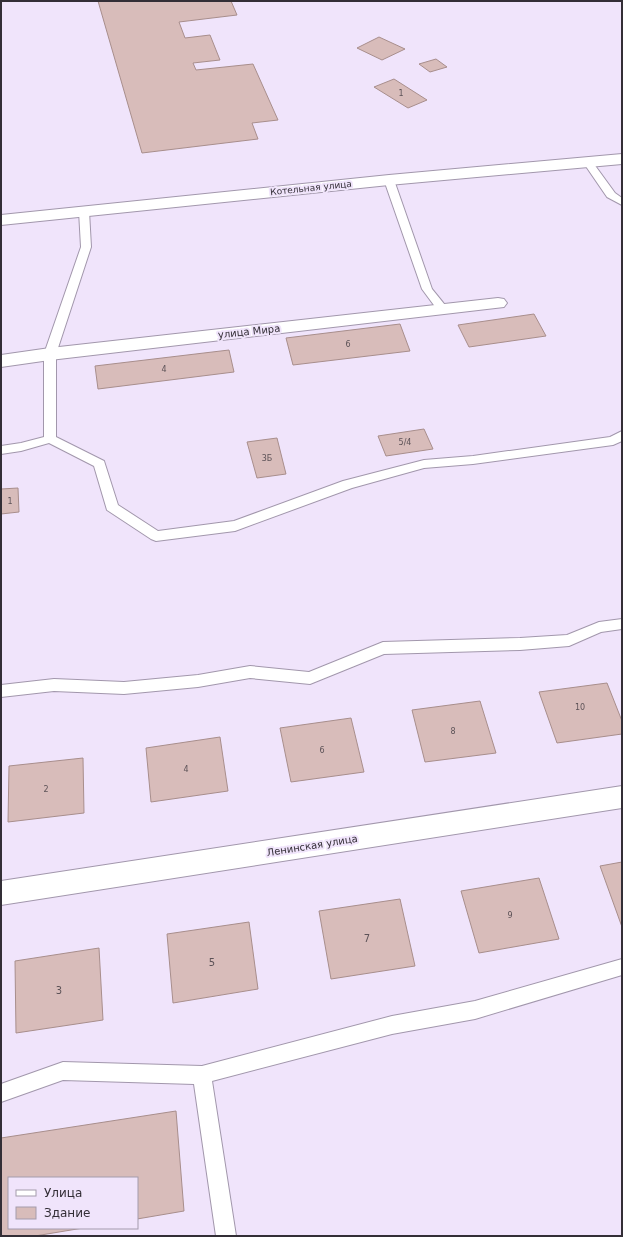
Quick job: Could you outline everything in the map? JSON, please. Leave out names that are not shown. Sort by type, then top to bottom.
[{"type":"street","name":"Котельная улица","points":[[1,220],[389,180],[622,158]]},
{"type":"street","name":"улица Мира","points":[[1,361],[50,354],[498,303]]},
{"type":"street","name":"Ленинская улица","points":[[1,893],[622,797]]},
{"type":"lane","points":[[588,162],[611,195],[622,202]]},
{"type":"lane","points":[[389,180],[427,289],[443,310]]},
{"type":"lane","points":[[50,439],[50,354],[86,247],[84,212]]},
{"type":"lane","points":[[1,450],[21,447],[50,439],[100,464],[112,507],[156,536],[235,526],[348,484],[424,464],[473,460],[619,439]]},
{"type":"lane","points":[[1,690],[54,685],[124,688],[198,681],[250,672],[310,678],[383,648],[520,644],[569,640],[599,627],[622,624]]},
{"type":"lane","points":[[1,1093],[63,1071],[202,1075],[392,1025],[475,1010],[622,967]]},
{"type":"lane","points":[[202,1075],[226,1236]]},
{"type":"building","points":[[98,1],[231,1],[237,15],[179,22],[185,38],[210,35],[220,60],[193,63],[196,70],[253,64],[278,120],[252,123],[258,139],[142,153]]},
{"type":"building","points":[[379,37],[405,49],[382,60],[357,48]]},
{"type":"building","points":[[436,59],[447,67],[430,72],[419,64]]},
{"type":"building","points":[[394,79],[427,100],[408,108],[374,87]]},
{"type":"building","points":[[534,314],[546,336],[469,347],[458,325]]},
{"type":"building","points":[[400,324],[410,351],[293,365],[286,338]]},
{"type":"building","points":[[229,350],[234,372],[98,389],[95,366]]},
{"type":"building","points":[[424,429],[433,449],[386,456],[378,436]]},
{"type":"building","points":[[277,438],[286,474],[257,478],[247,442]]},
{"type":"building","points":[[18,488],[19,512],[1,514],[1,489]]},
{"type":"building","points":[[607,683],[622,721],[622,734],[557,743],[539,692]]},
{"type":"building","points":[[480,701],[496,753],[425,762],[412,710]]},
{"type":"building","points":[[351,718],[364,772],[291,782],[280,728]]},
{"type":"building","points":[[220,737],[228,791],[151,802],[146,748]]},
{"type":"building","points":[[83,758],[84,813],[8,822],[9,766]]},
{"type":"building","points":[[622,862],[622,927],[600,866]]},
{"type":"building","points":[[539,878],[559,939],[479,953],[461,891]]},
{"type":"building","points":[[400,899],[415,966],[331,979],[319,911]]},
{"type":"building","points":[[249,922],[258,989],[173,1003],[167,934]]},
{"type":"building","points":[[99,948],[103,1020],[16,1033],[15,961]]},
{"type":"building","points":[[176,1111],[184,1211],[138,1219],[138,1177],[8,1177],[8,1229],[77,1229],[35,1236],[1,1236],[1,1138]]}]
